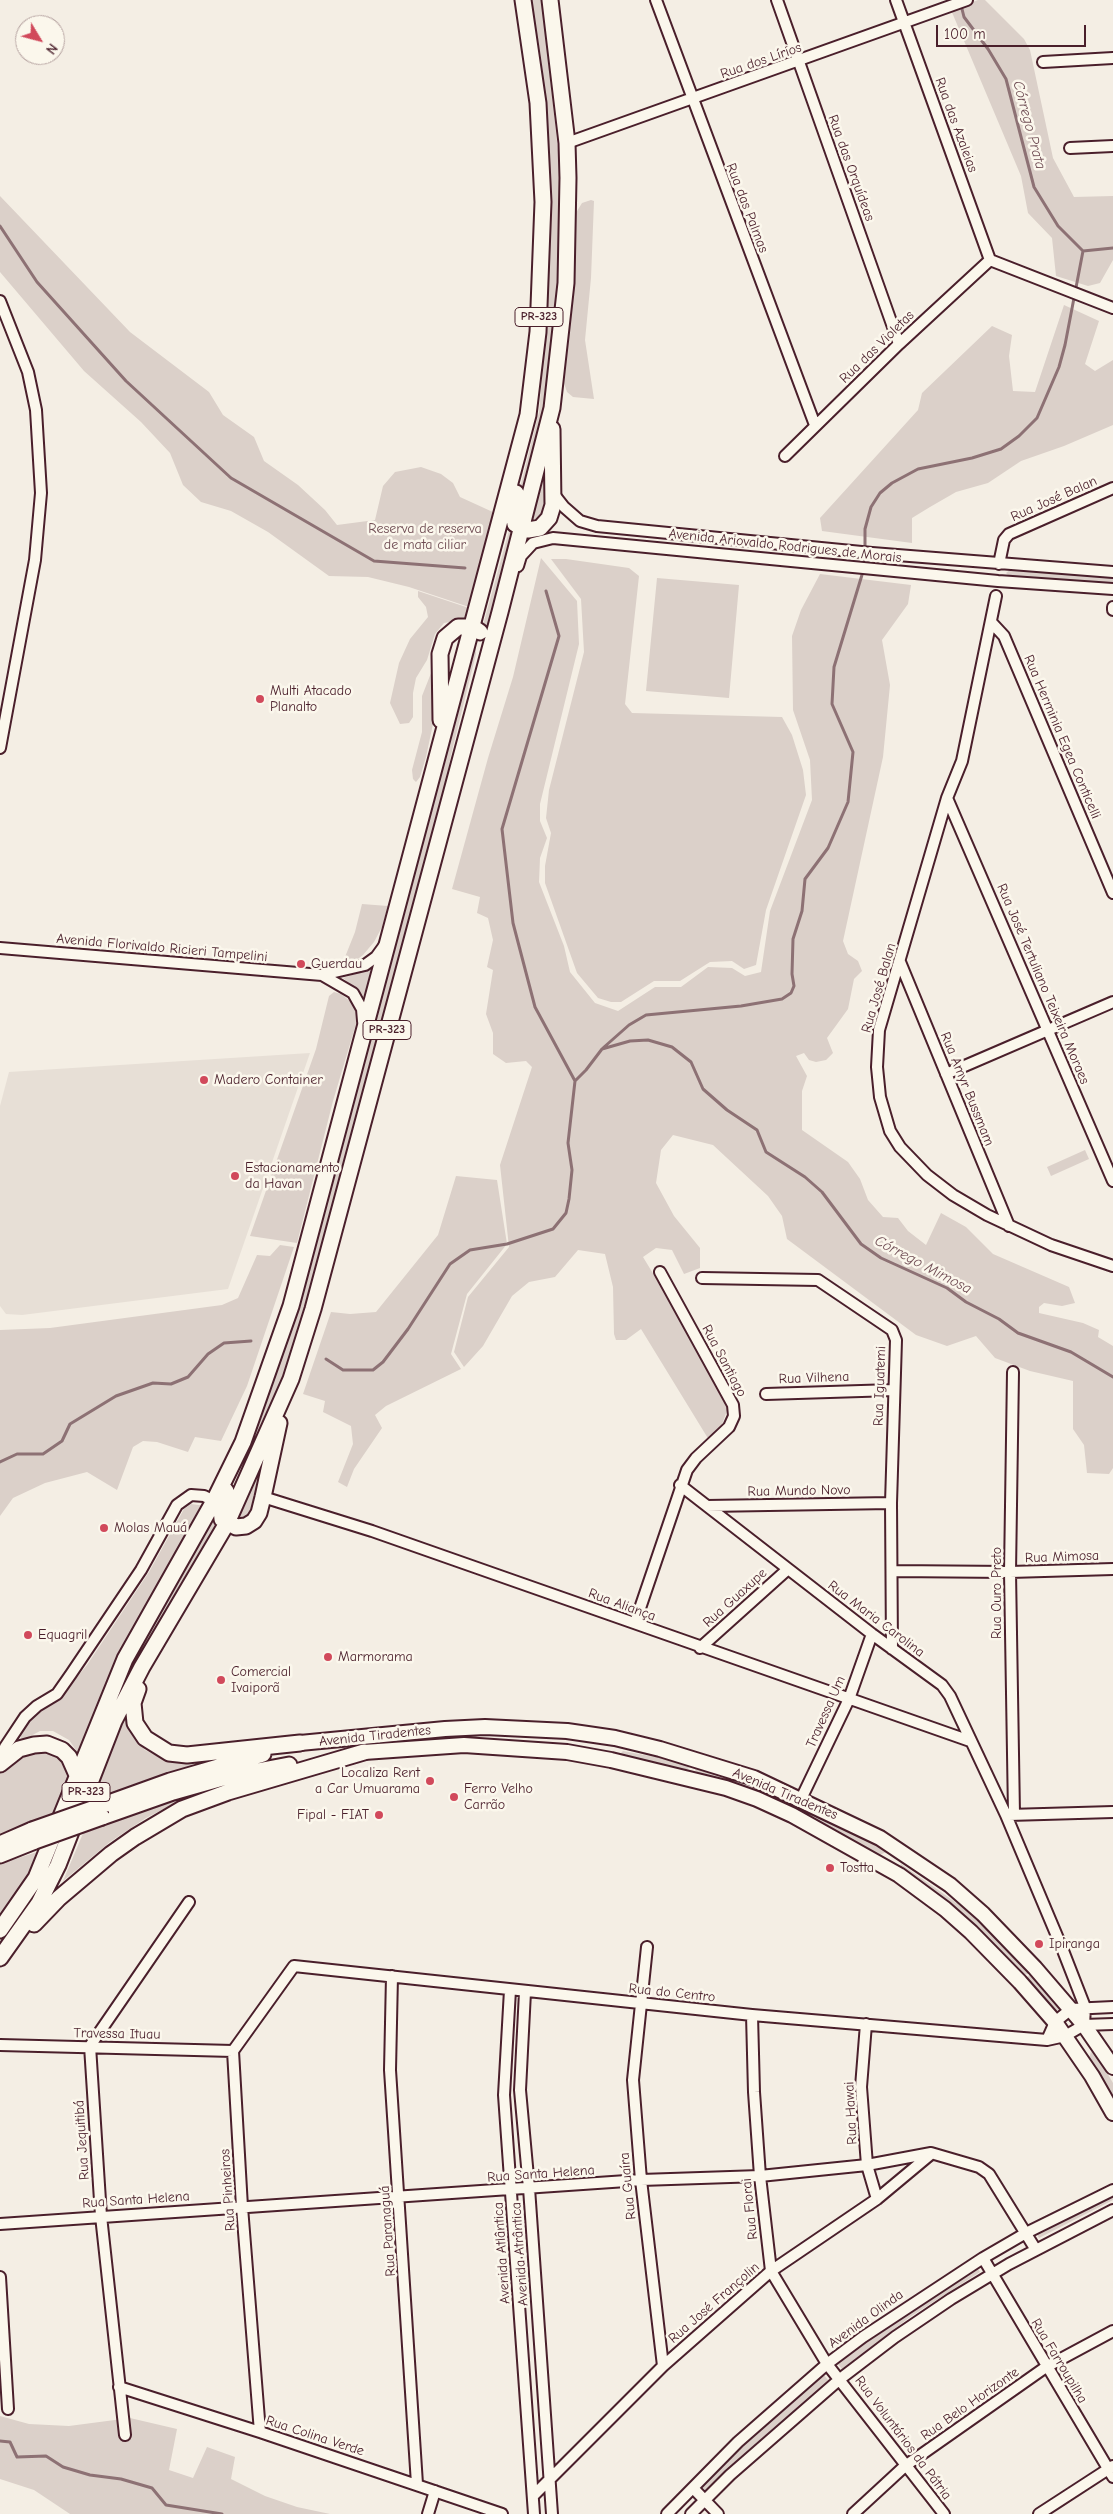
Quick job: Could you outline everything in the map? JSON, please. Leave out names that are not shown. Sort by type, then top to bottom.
[{"type":"highway","name":"PR-323","points":[[0,1930],[36,1878],[125,1659],[220,1513],[291,1306],[528,415],[538,332],[543,202],[538,103],[524,0]]},
{"type":"highway","name":"PR-323","points":[[1,1957],[39,1903],[54,1872],[114,1721],[142,1667],[168,1624],[220,1513],[290,1379],[313,1309],[480,678],[500,612],[552,408],[566,283],[567,143],[550,0]]},
{"type":"highway","points":[[528,415],[513,513],[516,524],[521,528],[535,530],[544,524],[553,505],[552,408]]},
{"type":"highway","points":[[434,772],[432,762],[442,712],[441,646],[450,632],[458,627],[473,627],[480,631],[484,642],[480,678]]},
{"type":"highway","points":[[220,1513],[236,1527],[246,1526],[254,1521],[259,1513],[290,1379]]},
{"type":"highway","points":[[168,1624],[133,1703],[135,1723],[144,1738],[169,1753],[187,1755],[300,1743]]},
{"type":"highway","points":[[104,1811],[170,1781],[300,1743]]},
{"type":"highway","points":[[0,1762],[19,1749],[47,1744],[62,1750],[69,1756],[77,1775]]},
{"type":"highway","points":[[1,1957],[59,1898],[85,1875],[134,1837],[158,1823],[207,1798],[364,1752]]},
{"type":"highway","points":[[0,1844],[34,1835],[104,1811],[226,1777],[364,1752]]},
{"type":"highway","points":[[0,1855],[34,1835]]},
{"type":"main road","name":"Avenida Tiradentes","points":[[300,1743],[445,1729],[514,1728],[583,1733],[615,1738],[754,1778],[807,1802],[900,1849],[950,1885],[973,1904],[1035,1968],[1078,2008],[1084,2025],[1113,2067]]},
{"type":"main road","points":[[445,1729],[446,1745]]},
{"type":"main road","name":"Avenida Tiradentes","points":[[364,1752],[446,1745],[485,1745],[567,1752],[611,1760],[690,1779],[757,1799],[805,1822],[888,1868],[945,1908],[971,1932],[1020,1982],[1055,2022],[1092,2076],[1113,2113]]},
{"type":"main road","points":[[690,1779],[695,1760]]},
{"type":"main road","points":[[805,1822],[807,1802]]},
{"type":"main road","points":[[888,1868],[900,1849]]},
{"type":"street","name":"Rua das Palmas","points":[[656,0],[815,425]]},
{"type":"street","name":"Rua das Orquídeas","points":[[777,0],[899,344]]},
{"type":"street","name":"Rua das Azaleias","points":[[896,0],[990,260]]},
{"type":"street","name":"Rua dos Lírios","points":[[567,143],[799,62],[962,2]]},
{"type":"street","points":[[1043,62],[1113,58]]},
{"type":"street","points":[[1070,148],[1113,146]]},
{"type":"street","points":[[990,260],[1113,308]]},
{"type":"street","name":"Rua das Violetas","points":[[785,456],[899,344],[990,260]]},
{"type":"street","points":[[0,301],[28,372],[36,410],[41,493],[35,560],[0,748]]},
{"type":"street","name":"Rua José Balan","points":[[999,564],[1004,540],[1009,534],[1113,488]]},
{"type":"street","name":"Avenida Ariovaldo Rodrigues de Morais","points":[[553,493],[564,507],[580,521],[597,526],[857,552],[1113,572]]},
{"type":"street","name":"Avenida Ariovaldo Rodrigues de Morais","points":[[500,612],[505,607],[521,556],[532,543],[541,539],[553,538],[998,581],[1113,589]]},
{"type":"street","name":"Rua José Balan","points":[[996,596],[962,761],[947,798],[879,1030],[877,1052],[880,1097],[890,1131],[910,1159],[927,1176],[953,1195],[1009,1226],[1075,1255],[1113,1266]]},
{"type":"street","name":"Rua Herminia Egea Conticelli","points":[[991,622],[1004,636],[1113,893]]},
{"type":"street","name":"Rua José Tertuliano Teixeira Moraes","points":[[947,798],[1113,1181]]},
{"type":"street","name":"Avenida Florivaldo Ricieri Tampelini","points":[[0,948],[322,975],[365,965],[376,957],[390,937]]},
{"type":"street","name":"Rua Amyr Bussmam","points":[[900,962],[1009,1226]]},
{"type":"street","name":"Avenida Florivaldo Ricieri Tampelini","points":[[322,975],[342,985],[359,1001],[364,1018],[362,1040]]},
{"type":"street","points":[[946,1074],[1113,1002]]},
{"type":"street","name":"Rua Santiago","points":[[634,1623],[680,1485],[696,1458],[729,1426],[734,1416],[733,1405],[660,1272]]},
{"type":"street","name":"Rua Iguatemi","points":[[702,1278],[806,1278],[818,1280],[827,1284],[892,1330],[896,1340],[891,1503],[892,1649]]},
{"type":"street","name":"Rua Ouro Preto","points":[[1010,1815],[1010,1572],[1013,1372]]},
{"type":"street","name":"Rua Vilhena","points":[[766,1394],[893,1390]]},
{"type":"street","name":"Rua Maria Carolina","points":[[680,1485],[872,1634],[942,1685],[950,1696],[970,1741],[1010,1815],[1078,2008]]},
{"type":"street","points":[[0,1762],[5,1747],[25,1716],[57,1694],[72,1674],[141,1570],[177,1505],[191,1495],[204,1496],[220,1513]]},
{"type":"street","name":"Rua Aliança","points":[[263,1497],[372,1531],[700,1648],[970,1741]]},
{"type":"street","name":"Rua Mundo Novo","points":[[707,1506],[891,1503]]},
{"type":"street","name":"Rua Guaxupe","points":[[700,1648],[788,1569]]},
{"type":"street","name":"Rua Mimosa","points":[[892,1572],[1010,1572],[1113,1569]]},
{"type":"street","name":"Travessa Um","points":[[807,1802],[849,1699],[872,1634]]},
{"type":"street","points":[[1010,1815],[1113,1812]]},
{"type":"street","points":[[90,2046],[189,1902]]},
{"type":"street","name":"Rua Guaíra","points":[[647,1947],[633,2080],[641,2180],[663,2366]]},
{"type":"street","name":"Rua do Centro","points":[[233,2051],[294,1966],[752,2015],[1047,2040],[1065,2036],[1084,2025]]},
{"type":"street","name":"Rua Paranaguá","points":[[392,1976],[390,2070],[418,2484]]},
{"type":"street","name":"Avenida Atlântica","points":[[510,1990],[504,2095],[534,2514]]},
{"type":"street","name":"Avenida Atrântica","points":[[525,1992],[520,2090],[529,2188],[552,2514]]},
{"type":"street","points":[[1047,2040],[1055,2022],[1078,2008],[1113,2007]]},
{"type":"street","name":"Rua Florai","points":[[752,2015],[754,2092],[760,2176],[771,2271],[828,2364],[840,2379]]},
{"type":"street","name":"Rua Hawai","points":[[866,2024],[862,2087],[867,2165],[877,2199]]},
{"type":"street","points":[[1084,2025],[1113,2024]]},
{"type":"street","name":"Travessa Ituau","points":[[0,2045],[233,2051]]},
{"type":"street","name":"Rua Jequitibá","points":[[90,2046],[101,2216],[125,2435]]},
{"type":"street","name":"Rua Pinheiros","points":[[233,2051],[242,2206],[260,2432]]},
{"type":"street","name":"Rua Santa Helena","points":[[0,2224],[641,2180],[760,2176],[867,2165],[931,2153],[979,2167],[989,2174],[1036,2250]]},
{"type":"street","name":"Rua José Françolin","points":[[533,2496],[663,2366],[771,2271],[877,2199],[931,2153]]},
{"type":"street","name":"Avenida Olinda","points":[[667,2514],[738,2442],[828,2364],[890,2318],[983,2258],[1026,2233],[1113,2190]]},
{"type":"street","points":[[691,2514],[704,2500],[840,2379],[923,2318],[992,2275],[1113,2210]]},
{"type":"street","name":"Rua Farroupilha","points":[[983,2258],[1046,2367],[1111,2471]]},
{"type":"street","points":[[0,2277],[8,2408]]},
{"type":"street","name":"Rua Belo Horizonte","points":[[853,2514],[905,2466],[1046,2367],[1113,2330]]},
{"type":"street","name":"Rua Voluntários da Pátria","points":[[840,2379],[905,2466],[944,2514]]},
{"type":"street","name":"Rua Colina Verde","points":[[119,2387],[418,2484],[502,2514]]},
{"type":"street","points":[[1040,2514],[1111,2471]]},
{"type":"street","points":[[693,2488],[718,2514]]},
{"type":"street","points":[[428,2514],[435,2491]]},
{"type":"shaded area","points":[[310,1053],[228,1289],[22,1315],[6,1314],[0,1306],[0,1106],[9,1072]]},
{"type":"green space","points":[[531,0],[541,0],[560,169],[560,279],[549,384],[520,515],[518,496],[539,412],[549,220],[546,111],[541,57]]},
{"type":"green space","points":[[978,0],[985,0],[1024,39],[1030,50],[1053,158],[1074,197],[1113,196],[1113,260],[1100,283],[1088,286],[1056,276],[1052,238],[1028,213],[1021,176],[951,10]]},
{"type":"green space","name":"Reserva de reserva de mata ciliar","points":[[0,196],[130,332],[209,392],[223,415],[254,437],[264,461],[298,485],[325,510],[337,525],[375,520],[383,486],[395,472],[421,467],[441,474],[453,483],[460,497],[495,513],[469,607],[409,587],[368,577],[329,576],[268,532],[231,511],[201,502],[183,485],[170,453],[141,422],[84,371],[0,272]]},
{"type":"green space","points":[[594,201],[591,278],[585,340],[594,399],[573,397],[567,392],[564,383],[573,290],[574,216],[582,203]]},
{"type":"green space","points":[[1064,305],[1099,321],[1085,364],[1095,371],[1113,360],[1113,425],[1064,446],[1021,461],[988,483],[956,492],[930,507],[912,518],[912,543],[822,531],[820,518],[918,410],[922,393],[992,326],[1012,335],[1009,356],[1013,391],[1035,392]]},
{"type":"green space","points":[[546,447],[546,500],[544,511],[538,521],[527,524]]},
{"type":"green space","points":[[510,527],[514,533],[489,628],[483,625]]},
{"type":"green space","points":[[541,558],[577,601],[579,644],[540,804],[540,821],[547,838],[540,858],[539,882],[564,946],[570,972],[595,1003],[618,1011],[655,987],[681,987],[708,967],[732,968],[745,976],[761,972],[770,911],[812,800],[810,760],[793,710],[792,636],[801,610],[820,574],[911,585],[908,604],[882,640],[890,685],[883,757],[843,941],[848,954],[858,961],[862,971],[854,979],[848,1009],[827,1038],[833,1053],[826,1060],[816,1062],[809,1060],[804,1053],[796,1056],[807,1076],[802,1091],[802,1130],[848,1162],[860,1179],[868,1200],[883,1217],[898,1218],[908,1231],[926,1245],[941,1213],[966,1227],[993,1254],[1069,1287],[1075,1303],[1062,1306],[1044,1303],[1039,1307],[1039,1313],[1083,1323],[1099,1330],[1098,1337],[1113,1346],[1113,1468],[1109,1474],[1087,1473],[1084,1445],[1073,1429],[1073,1381],[1030,1371],[995,1358],[976,1336],[947,1346],[916,1335],[787,1239],[782,1216],[768,1196],[713,1145],[673,1135],[661,1150],[656,1183],[674,1216],[700,1248],[700,1268],[684,1274],[672,1250],[656,1248],[643,1257],[689,1333],[728,1408],[721,1427],[709,1440],[641,1329],[626,1340],[616,1340],[614,1334],[613,1287],[605,1254],[578,1250],[555,1277],[529,1282],[512,1296],[483,1346],[464,1367],[454,1352],[468,1297],[509,1247],[500,1165],[532,1067],[526,1061],[506,1063],[493,1054],[493,1033],[486,1014],[493,970],[487,967],[493,940],[488,918],[477,913],[480,897],[452,889],[488,758],[513,677]]},
{"type":"green space","points":[[551,559],[566,559],[629,568],[639,576],[625,704],[632,713],[782,717],[792,735],[803,770],[806,795],[766,910],[756,965],[744,969],[732,961],[710,962],[680,981],[654,981],[621,1002],[611,1002],[598,998],[577,973],[545,883],[545,866],[551,833],[546,818],[549,790],[584,652],[581,599]]},
{"type":"green space","points":[[1011,569],[1113,577],[1113,585],[1011,578],[1006,573]]},
{"type":"green space","points":[[657,578],[739,585],[729,698],[646,691]]},
{"type":"green space","points":[[418,591],[469,608],[466,619],[444,623],[435,634],[427,660],[416,678],[413,693],[413,717],[409,723],[400,724],[390,703],[399,663],[410,639],[428,617],[426,607],[418,597]]},
{"type":"green space","points":[[476,644],[476,654],[451,755],[442,803],[305,1316],[284,1380],[230,1503],[228,1500],[253,1443],[294,1316]]},
{"type":"green space","points":[[435,663],[437,705],[426,757],[420,777],[416,782],[413,779],[412,770],[422,732],[422,696]]},
{"type":"green space","points":[[362,904],[388,906],[382,927],[374,942],[363,955],[351,964],[341,967],[355,932]]},
{"type":"green space","points":[[371,968],[365,997],[343,978],[367,970]]},
{"type":"green space","points":[[334,992],[341,994],[351,1002],[355,1009],[356,1024],[333,1101],[297,1243],[250,1236],[316,1049],[329,996]]},
{"type":"green space","points":[[1085,1150],[1089,1159],[1051,1176],[1047,1167]]},
{"type":"green space","points":[[456,1176],[497,1180],[507,1244],[467,1294],[451,1354],[461,1369],[386,1406],[375,1415],[382,1428],[354,1469],[347,1487],[338,1482],[353,1444],[351,1426],[323,1412],[325,1401],[303,1394],[331,1312],[350,1314],[376,1312],[438,1235]]},
{"type":"green space","points":[[280,1245],[294,1247],[247,1386],[221,1441],[195,1437],[188,1452],[157,1442],[143,1441],[133,1447],[117,1490],[87,1472],[45,1483],[13,1498],[0,1516],[0,1330],[50,1328],[222,1305],[238,1298],[257,1255],[270,1256]]},
{"type":"green space","points":[[263,1462],[256,1505],[248,1520],[236,1520]]},
{"type":"green space","points":[[191,1504],[206,1506],[115,1664],[78,1753],[69,1740],[53,1731],[40,1731],[25,1739],[21,1738],[21,1731],[30,1717],[60,1698],[87,1665],[149,1572],[184,1509]]},
{"type":"green space","points":[[212,1520],[216,1520],[218,1524],[116,1700],[42,1888],[0,1947],[0,1940],[9,1927],[111,1698]]},
{"type":"green space","points":[[124,1713],[132,1734],[145,1750],[165,1760],[186,1762],[234,1757],[91,1803]]},
{"type":"green space","points":[[47,1749],[62,1759],[70,1776],[58,1813],[0,1837],[0,1771],[16,1757]]},
{"type":"green space","points":[[623,1751],[687,1763],[690,1767],[686,1770],[623,1756],[620,1754]]},
{"type":"green space","points":[[697,1765],[741,1778],[801,1807],[798,1810],[747,1789],[698,1773],[695,1770]]},
{"type":"green space","points":[[201,1790],[146,1818],[110,1842],[63,1881],[84,1831]]},
{"type":"green space","points":[[819,1816],[845,1830],[856,1829],[887,1849],[886,1852],[880,1855],[816,1821],[816,1817]]},
{"type":"green space","points":[[40,1851],[27,1882],[0,1922],[0,1864]]},
{"type":"green space","points":[[901,1864],[958,1904],[967,1907],[1028,1969],[1028,1974],[1023,1975],[961,1914],[900,1868]]},
{"type":"green space","points":[[1030,1973],[1061,2007],[1058,2010],[1054,2010],[1027,1979]]},
{"type":"green space","points":[[1091,2052],[1096,2054],[1113,2083],[1113,2099],[1089,2058]]},
{"type":"green space","points":[[1113,2193],[1113,2200],[1039,2238],[1036,2232]]},
{"type":"green space","points":[[976,2266],[980,2272],[910,2317],[842,2369],[837,2363],[906,2311]]},
{"type":"green space","points":[[823,2374],[828,2380],[737,2460],[705,2493],[699,2488],[732,2454]]},
{"type":"green space","points":[[0,2416],[29,2424],[69,2426],[130,2418],[177,2429],[169,2470],[193,2478],[207,2447],[235,2457],[231,2479],[265,2496],[297,2507],[330,2514],[70,2514],[34,2490],[0,2479]]},
{"type":"waterway","name":"Córrego Prata","points":[[961,5],[964,17],[988,49],[1006,79],[1034,187],[1058,226],[1083,251]]},
{"type":"waterway","points":[[0,226],[37,282],[126,381],[231,478],[374,561],[465,568]]},
{"type":"waterway","points":[[603,1048],[629,1025],[646,1015],[741,1006],[782,999],[791,993],[794,986],[792,974],[793,939],[802,911],[805,879],[828,848],[848,802],[853,752],[832,704],[834,667],[865,565],[865,529],[871,507],[880,493],[892,483],[918,469],[972,458],[1001,449],[1019,436],[1037,418],[1059,367],[1083,251],[1113,248]]},
{"type":"waterway","points":[[546,591],[559,636],[502,829],[513,923],[535,1007],[575,1081]]},
{"type":"waterway","name":"Córrego Mimosa","points":[[326,1359],[343,1370],[373,1370],[383,1362],[408,1329],[450,1264],[470,1250],[507,1244],[553,1229],[566,1213],[569,1199],[572,1170],[568,1143],[575,1081],[602,1049],[630,1041],[648,1040],[672,1047],[691,1062],[703,1089],[727,1110],[757,1130],[766,1152],[805,1177],[822,1192],[861,1244],[881,1258],[947,1288],[966,1302],[999,1319],[1018,1333],[1071,1352],[1113,1377]]},
{"type":"waterway","points":[[0,1462],[17,1454],[43,1454],[62,1441],[70,1424],[116,1396],[153,1383],[171,1384],[188,1377],[208,1354],[224,1343],[251,1341]]},
{"type":"waterway","points":[[0,2441],[10,2442],[17,2457],[46,2456],[63,2467],[90,2475],[121,2479],[152,2488],[166,2505],[222,2514]]},
{"type":"place","name":"Multi Atacado Planalto","points":[[260,699]]},
{"type":"place","name":"Guerdau","points":[[301,964]]},
{"type":"place","name":"Madero Container","points":[[204,1080]]},
{"type":"place","name":"Estacionamento da Havan","points":[[235,1176]]},
{"type":"place","name":"Molas Mauá","points":[[104,1528]]},
{"type":"place","name":"Equagril","points":[[28,1635]]},
{"type":"place","name":"Marmorama","points":[[328,1657]]},
{"type":"place","name":"Comercial Ivaiporã","points":[[221,1680]]},
{"type":"place","name":"Localiza Rent a Car Umuarama","points":[[430,1781]]},
{"type":"place","name":"Ferro Velho Carrão","points":[[454,1797]]},
{"type":"place","name":"Fipal - FIAT","points":[[379,1815]]},
{"type":"place","name":"Tostta","points":[[830,1868]]},
{"type":"place","name":"Ipiranga","points":[[1039,1944]]}]
